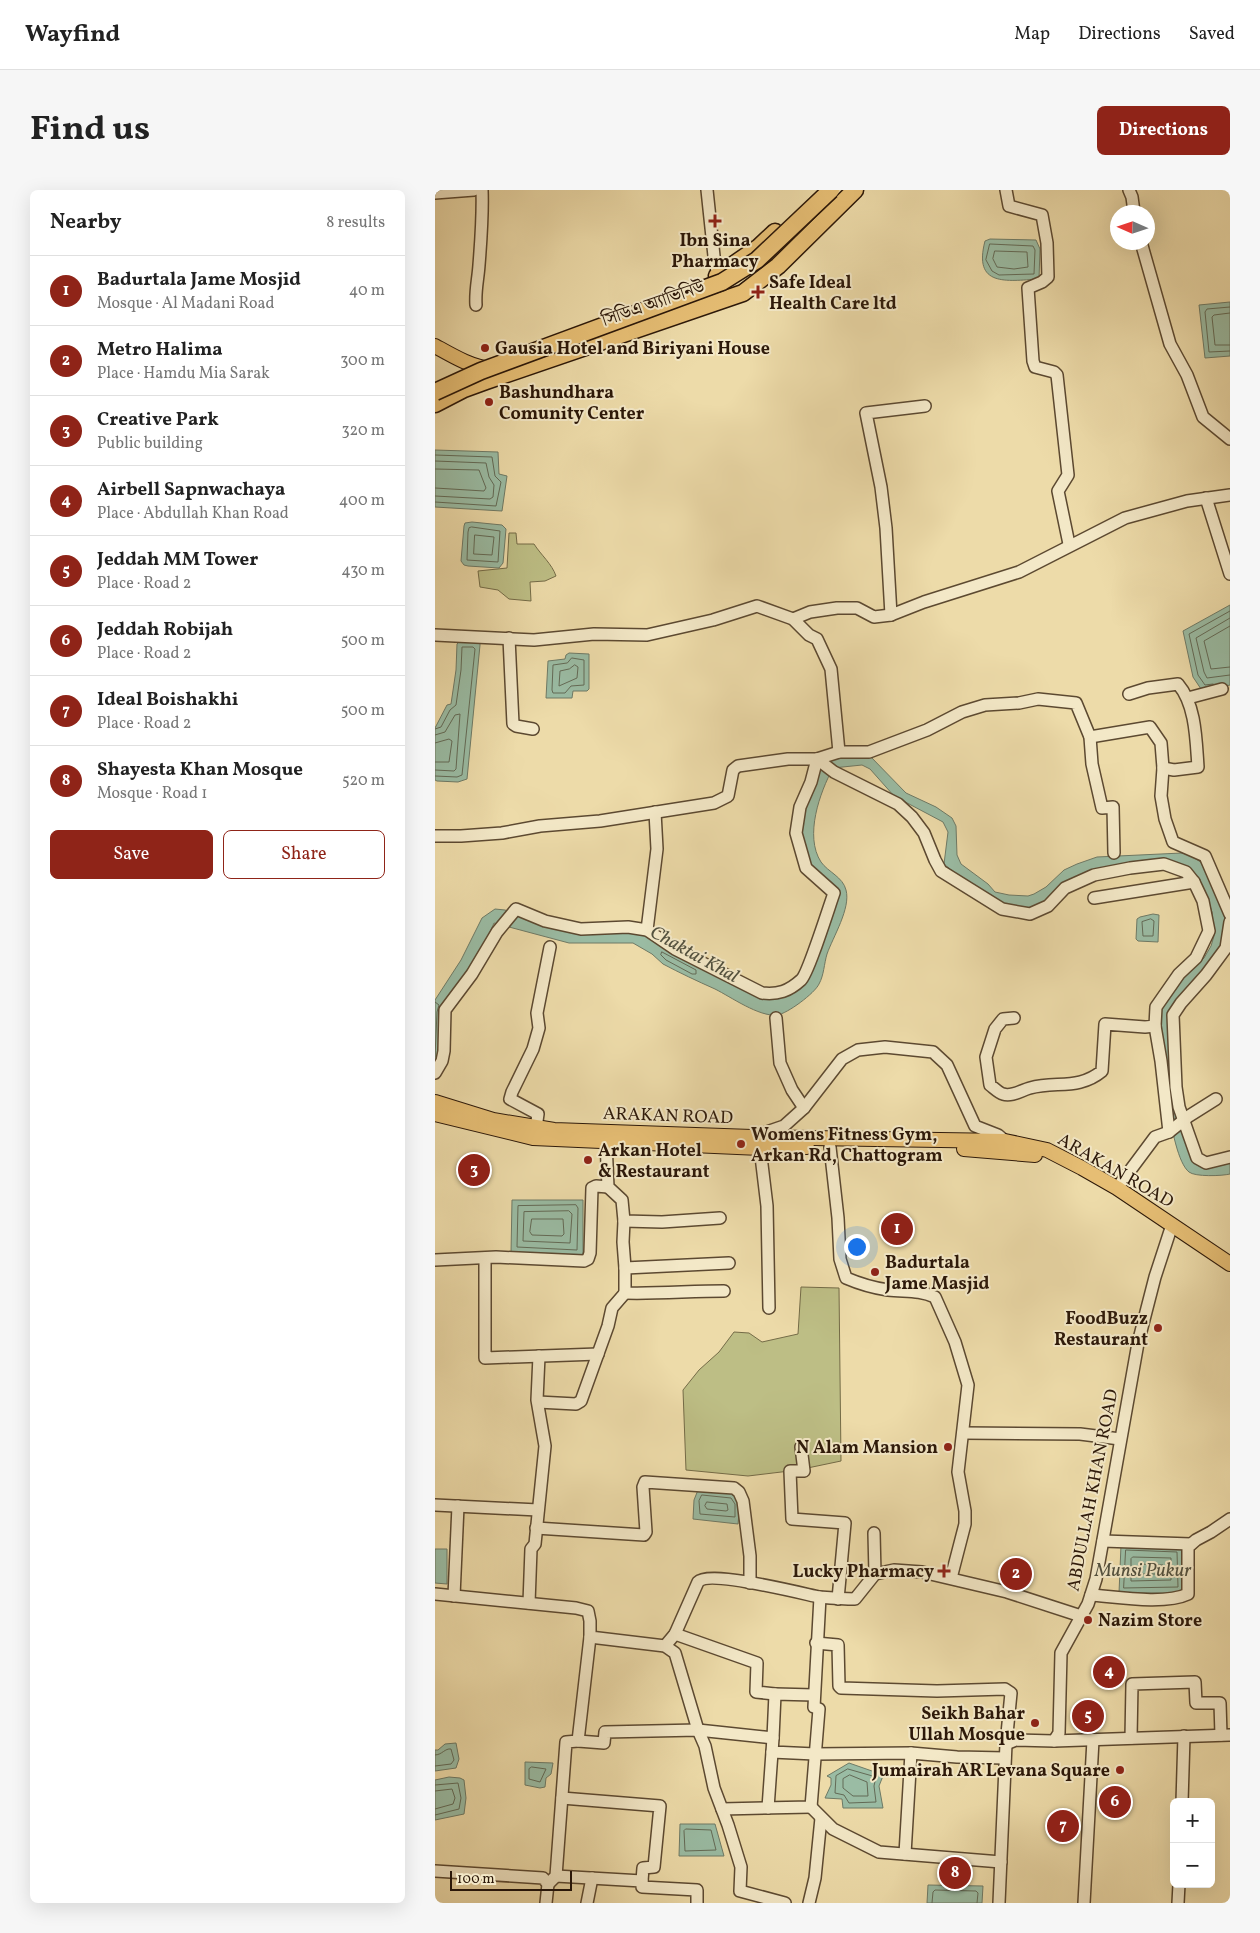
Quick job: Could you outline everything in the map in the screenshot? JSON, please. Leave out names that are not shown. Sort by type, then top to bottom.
[{"type":"highway","name":"সিডিএ অ্যাভিনিউ","points":[[435,397],[494,370],[718,276],[759,247],[820,190]]},
{"type":"highway","points":[[435,392],[481,371],[722,282],[757,260],[831,190]]},
{"type":"highway","points":[[435,403],[469,386],[679,308],[743,281],[768,261],[843,190]]},
{"type":"highway","name":"সিডিএ অ্যাভিনিউ","points":[[435,403],[486,381],[743,293],[777,266],[855,190]]},
{"type":"main road","points":[[435,346],[463,361],[485,369],[494,370]]},
{"type":"main road","name":"ARAKAN ROAD","points":[[435,1102],[493,1120],[536,1128],[830,1147],[946,1148],[1038,1155],[1083,1178],[1230,1264]]},
{"type":"main road","name":"ARAKAN ROAD","points":[[435,1114],[533,1138],[606,1142],[1005,1141],[1047,1150],[1117,1188],[1230,1272]]},
{"type":"street","points":[[435,193],[473,190]]},
{"type":"street","points":[[476,305],[475,287],[479,270],[482,234],[482,190]]},
{"type":"street","points":[[707,190],[718,276]]},
{"type":"street","points":[[1006,190],[1009,206],[1042,215],[1047,243],[1048,277],[1028,288],[1035,366],[1054,372],[1057,375],[1068,475],[1058,491],[1069,544]]},
{"type":"street","points":[[1129,190],[1133,205]]},
{"type":"street","points":[[1143,250],[1169,344],[1187,375],[1203,417],[1230,439]]},
{"type":"street","points":[[891,615],[881,487],[866,413],[925,406]]},
{"type":"street","points":[[793,619],[810,612],[837,608],[857,608],[874,616],[891,615],[924,602],[1019,572],[1069,544],[1125,518],[1187,501],[1230,495]]},
{"type":"street","points":[[1206,498],[1230,574]]},
{"type":"street","points":[[435,635],[535,640],[594,634],[647,635],[713,620],[757,606],[793,619],[809,635],[817,639],[831,669],[839,752]]},
{"type":"street","points":[[512,638],[513,724],[533,728]]},
{"type":"street","points":[[1129,694],[1148,688],[1178,684],[1187,698],[1195,731],[1198,767],[1174,770],[1163,768]]},
{"type":"street","points":[[1187,698],[1222,689]]},
{"type":"street","points":[[435,836],[501,833],[540,826],[600,821],[714,803],[728,796],[733,770],[739,766],[788,759],[818,760],[839,752],[869,752],[927,730],[962,712],[985,705],[1019,703],[1038,699],[1076,703],[1090,737],[1092,764],[1102,808],[1113,807],[1114,853]]},
{"type":"street","points":[[1090,737],[1150,727],[1161,744],[1163,768],[1161,796],[1165,819],[1173,842],[1205,856],[1230,914]]},
{"type":"street","points":[[818,760],[834,772],[898,804],[912,817],[924,833],[941,871],[1002,909],[1030,914],[1048,906],[1065,888],[1094,875],[1163,864],[1185,872],[1194,882],[1203,901],[1209,931],[1196,958],[1179,974],[1156,1007],[1155,1026],[1169,1132]]},
{"type":"street","points":[[435,1073],[442,1061],[444,1051],[445,1010],[472,974],[497,932],[515,909],[545,921],[581,929],[628,927],[647,930],[675,949],[762,993],[774,995],[785,992],[803,979],[834,893],[806,868],[796,833],[800,808],[818,760]]},
{"type":"street","points":[[647,930],[657,848],[655,812]]},
{"type":"street","points":[[1093,898],[1194,882]]},
{"type":"street","points":[[1230,922],[1226,948],[1173,1015],[1176,1087],[1179,1107],[1197,1158],[1206,1163],[1230,1157]]},
{"type":"street","points":[[536,1128],[539,1114],[510,1099],[511,1092],[533,1049],[539,1028],[537,1014],[549,947]]},
{"type":"street","points":[[776,1018],[780,1063],[792,1090],[804,1108]]},
{"type":"street","points":[[1014,1018],[1003,1018],[995,1029],[986,1057],[990,1085],[1003,1094],[1013,1094],[1029,1088],[1075,1085],[1093,1078],[1102,1071],[1105,1024],[1155,1026]]},
{"type":"street","points":[[769,1308],[767,1206],[756,1142],[784,1126],[804,1108],[842,1059],[858,1050],[885,1047],[933,1052],[947,1065],[975,1126],[998,1135],[1005,1141]]},
{"type":"street","points":[[1117,1188],[1155,1137],[1169,1132],[1183,1120],[1216,1100]]},
{"type":"street","points":[[606,1142],[608,1187]]},
{"type":"street","points":[[830,1147],[838,1218],[840,1259],[846,1278],[859,1284],[889,1290],[922,1292],[935,1297],[955,1342],[968,1385],[958,1472],[965,1511],[965,1524],[951,1578]]},
{"type":"street","points":[[435,1260],[485,1258],[585,1261],[590,1253],[592,1188],[596,1186],[608,1187],[622,1200],[625,1293],[612,1308],[581,1401],[576,1404],[538,1402]]},
{"type":"street","points":[[624,1221],[662,1222],[720,1218]]},
{"type":"street","name":"ABDULLAH KHAN ROAD","points":[[1054,1741],[1059,1734],[1060,1722],[1061,1653],[1091,1595],[1103,1541],[1120,1438],[1143,1319],[1171,1229]]},
{"type":"street","points":[[485,1258],[485,1358],[598,1354]]},
{"type":"street","points":[[625,1268],[729,1263]]},
{"type":"street","points":[[625,1293],[656,1294],[724,1291]]},
{"type":"street","points":[[529,1603],[531,1549],[535,1544],[545,1446],[538,1402],[539,1356]]},
{"type":"street","points":[[963,1433],[1080,1434],[1120,1438]]},
{"type":"street","points":[[801,1447],[804,1471],[790,1471],[793,1519],[845,1523],[837,1599]]},
{"type":"street","points":[[536,1528],[644,1535],[646,1532],[643,1487],[645,1482],[734,1488],[739,1492],[744,1506],[750,1556],[750,1583]]},
{"type":"street","points":[[435,1505],[538,1510]]},
{"type":"street","points":[[454,1596],[458,1506]]},
{"type":"street","points":[[1091,1595],[1145,1599],[1180,1598],[1188,1594],[1188,1548],[1191,1544],[1230,1519]]},
{"type":"street","points":[[874,1533],[875,1574]]},
{"type":"street","points":[[1103,1541],[1191,1544]]},
{"type":"street","points":[[665,1646],[675,1634],[701,1579],[715,1578],[819,1597],[855,1599],[875,1574],[894,1570],[912,1571],[951,1578],[1007,1592],[1081,1616]]},
{"type":"street","points":[[435,1594],[588,1611],[591,1622],[590,1638],[578,1741]]},
{"type":"street","points":[[819,1597],[814,1708],[819,1709],[811,1807],[833,1829],[879,1852],[1001,1862]]},
{"type":"street","points":[[675,1634],[757,1663],[756,1692],[815,1695]]},
{"type":"street","points":[[590,1638],[665,1646],[675,1653],[698,1730],[705,1746],[714,1788],[741,1867],[740,1890],[782,1903]]},
{"type":"street","points":[[816,1643],[838,1646],[839,1686],[841,1688],[937,1691],[1008,1690],[1011,1693],[1005,1758],[999,1903]]},
{"type":"street","points":[[1006,1744],[1016,1740],[1054,1741],[1225,1735],[1220,1703],[1196,1703],[1195,1682],[1132,1684],[1131,1738]]},
{"type":"street","points":[[768,1808],[775,1694]]},
{"type":"street","points":[[546,1903],[552,1880],[562,1798],[566,1742],[604,1743],[605,1732],[698,1730],[773,1738]]},
{"type":"street","points":[[1182,1798],[1184,1736]]},
{"type":"street","points":[[1084,1903],[1093,1740]]},
{"type":"street","points":[[772,1752],[815,1754],[911,1752],[957,1757],[1005,1758]]},
{"type":"street","points":[[905,1854],[911,1752]]},
{"type":"street","points":[[562,1798],[660,1806],[654,1867],[643,1868],[642,1887],[697,1890],[697,1903]]},
{"type":"street","points":[[722,1809],[811,1807]]},
{"type":"street","points":[[809,1903],[815,1878],[821,1818]]},
{"type":"street","points":[[435,1871],[507,1875],[552,1880],[592,1878],[642,1881]]},
{"type":"street","points":[[587,1903],[592,1878]]},
{"type":"street","points":[[1178,1903],[1179,1888]]},
{"type":"shaded area","points":[[509,533],[516,533],[517,544],[534,544],[556,576],[545,581],[530,582],[531,601],[509,599],[498,590],[480,587],[478,571],[507,568]]},
{"type":"shaded area","points":[[801,1287],[839,1288],[841,1461],[798,1470],[748,1476],[686,1470],[683,1390],[699,1370],[719,1352],[734,1332],[749,1333],[762,1342],[798,1334]]},
{"type":"water","points":[[990,239],[1036,240],[1040,249],[1039,279],[1004,280],[988,274],[984,267],[983,256],[985,241]]},
{"type":"water","points":[[1230,302],[1230,356],[1205,358],[1199,305]]},
{"type":"water","points":[[435,450],[498,452],[499,474],[507,476],[502,511],[435,507]]},
{"type":"water","points":[[465,523],[502,525],[506,529],[503,563],[499,568],[468,566],[464,565],[461,561],[464,526]]},
{"type":"water","points":[[1230,605],[1230,685],[1203,692],[1193,677],[1183,631]]},
{"type":"water","points":[[461,640],[480,642],[467,779],[458,782],[437,781],[435,780],[435,728],[447,705],[451,704],[456,670],[457,644]]},
{"type":"water","points":[[569,653],[589,654],[589,689],[587,691],[573,691],[572,698],[546,698],[548,661],[565,659]]},
{"type":"water","points":[[847,753],[870,756],[906,793],[936,807],[952,818],[956,826],[957,855],[961,864],[988,884],[995,892],[1028,896],[1034,894],[1046,887],[1064,870],[1097,857],[1182,853],[1190,855],[1202,863],[1222,900],[1226,925],[1222,951],[1173,1011],[1175,1092],[1198,1162],[1230,1161],[1230,1174],[1209,1176],[1189,1172],[1182,1161],[1176,1144],[1164,1071],[1158,1012],[1179,982],[1204,958],[1214,936],[1212,912],[1200,882],[1173,865],[1117,867],[1037,909],[1009,908],[957,875],[944,864],[948,832],[943,822],[894,796],[870,769],[862,765],[833,768],[819,801],[814,827],[816,851],[824,866],[842,882],[847,897],[844,914],[827,954],[821,981],[800,1002],[782,1014],[770,1015],[762,1013],[663,964],[652,954],[633,943],[569,943],[494,923],[478,959],[446,1000],[442,1049],[435,1068],[435,1000],[461,960],[482,918],[495,909],[505,910],[542,923],[638,931],[758,997],[775,998],[792,990],[835,895],[817,875],[805,857],[800,820],[817,774],[825,761]]},
{"type":"water","points":[[1153,914],[1159,915],[1158,942],[1138,941],[1136,939],[1137,919]]},
{"type":"water","points":[[512,1200],[583,1200],[583,1255],[511,1253]]},
{"type":"water","points":[[698,1490],[735,1493],[740,1502],[738,1524],[693,1519],[694,1500]]},
{"type":"water","name":"Munsi Pukur","points":[[1121,1545],[1183,1549],[1183,1593],[1119,1593]]},
{"type":"water","points":[[435,1549],[447,1549],[447,1584],[435,1583]]},
{"type":"water","points":[[456,1743],[459,1759],[456,1768],[435,1771],[435,1750],[438,1750],[445,1744]]},
{"type":"water","points":[[525,1762],[553,1763],[551,1774],[546,1778],[545,1787],[525,1785]]},
{"type":"water","points":[[849,1763],[872,1771],[878,1766],[885,1771],[879,1786],[883,1808],[843,1808],[842,1799],[825,1798],[831,1785],[831,1778],[827,1776]]},
{"type":"water","points":[[449,1777],[464,1780],[466,1798],[464,1814],[435,1820],[435,1780]]},
{"type":"water","points":[[680,1824],[715,1824],[724,1856],[679,1856]]},
{"type":"water","points":[[928,1885],[983,1886],[982,1903],[927,1903]]},
{"type":"place","name":"Ibn Sina Pharmacy","points":[[715,221]]},
{"type":"place","name":"Safe Ideal Health Care ltd","points":[[758,292]]},
{"type":"place","name":"Gausia Hotel and Biriyani House","points":[[485,348]]},
{"type":"place","name":"Bashundhara Comunity Center","points":[[489,402]]},
{"type":"place","name":"Womens Fitness Gym, Arkan Rd, Chattogram","points":[[741,1144]]},
{"type":"place","name":"Arkan Hotel & Restaurant","points":[[588,1160]]},
{"type":"place","name":"Creative Park","points":[[474,1170]]},
{"type":"place","name":"Badurtala Jame Mosjid","points":[[897,1229]]},
{"type":"place","name":"Badurtala Jame Masjid","points":[[875,1272]]},
{"type":"place","name":"FoodBuzz Restaurant","points":[[1158,1328]]},
{"type":"place","name":"N Alam Mansion","points":[[948,1447]]},
{"type":"place","name":"Lucky Pharmacy","points":[[944,1571]]},
{"type":"place","name":"Metro Halima","points":[[1016,1574]]},
{"type":"place","name":"Nazim Store","points":[[1088,1620]]},
{"type":"place","name":"Airbell Sapnwachaya","points":[[1109,1672]]},
{"type":"place","name":"Jeddah MM Tower","points":[[1088,1716]]},
{"type":"place","name":"Seikh Bahar Ullah Mosque","points":[[1035,1723]]},
{"type":"place","name":"Jumairah AR Levana Square","points":[[1120,1770]]},
{"type":"place","name":"Jeddah Robijah","points":[[1115,1802]]},
{"type":"place","name":"Ideal Boishakhi","points":[[1063,1826]]},
{"type":"place","name":"Shayesta Khan Mosque","points":[[955,1873]]},
{"type":"water label","name":"Chaktai Khal","points":[[695,953]]}]
